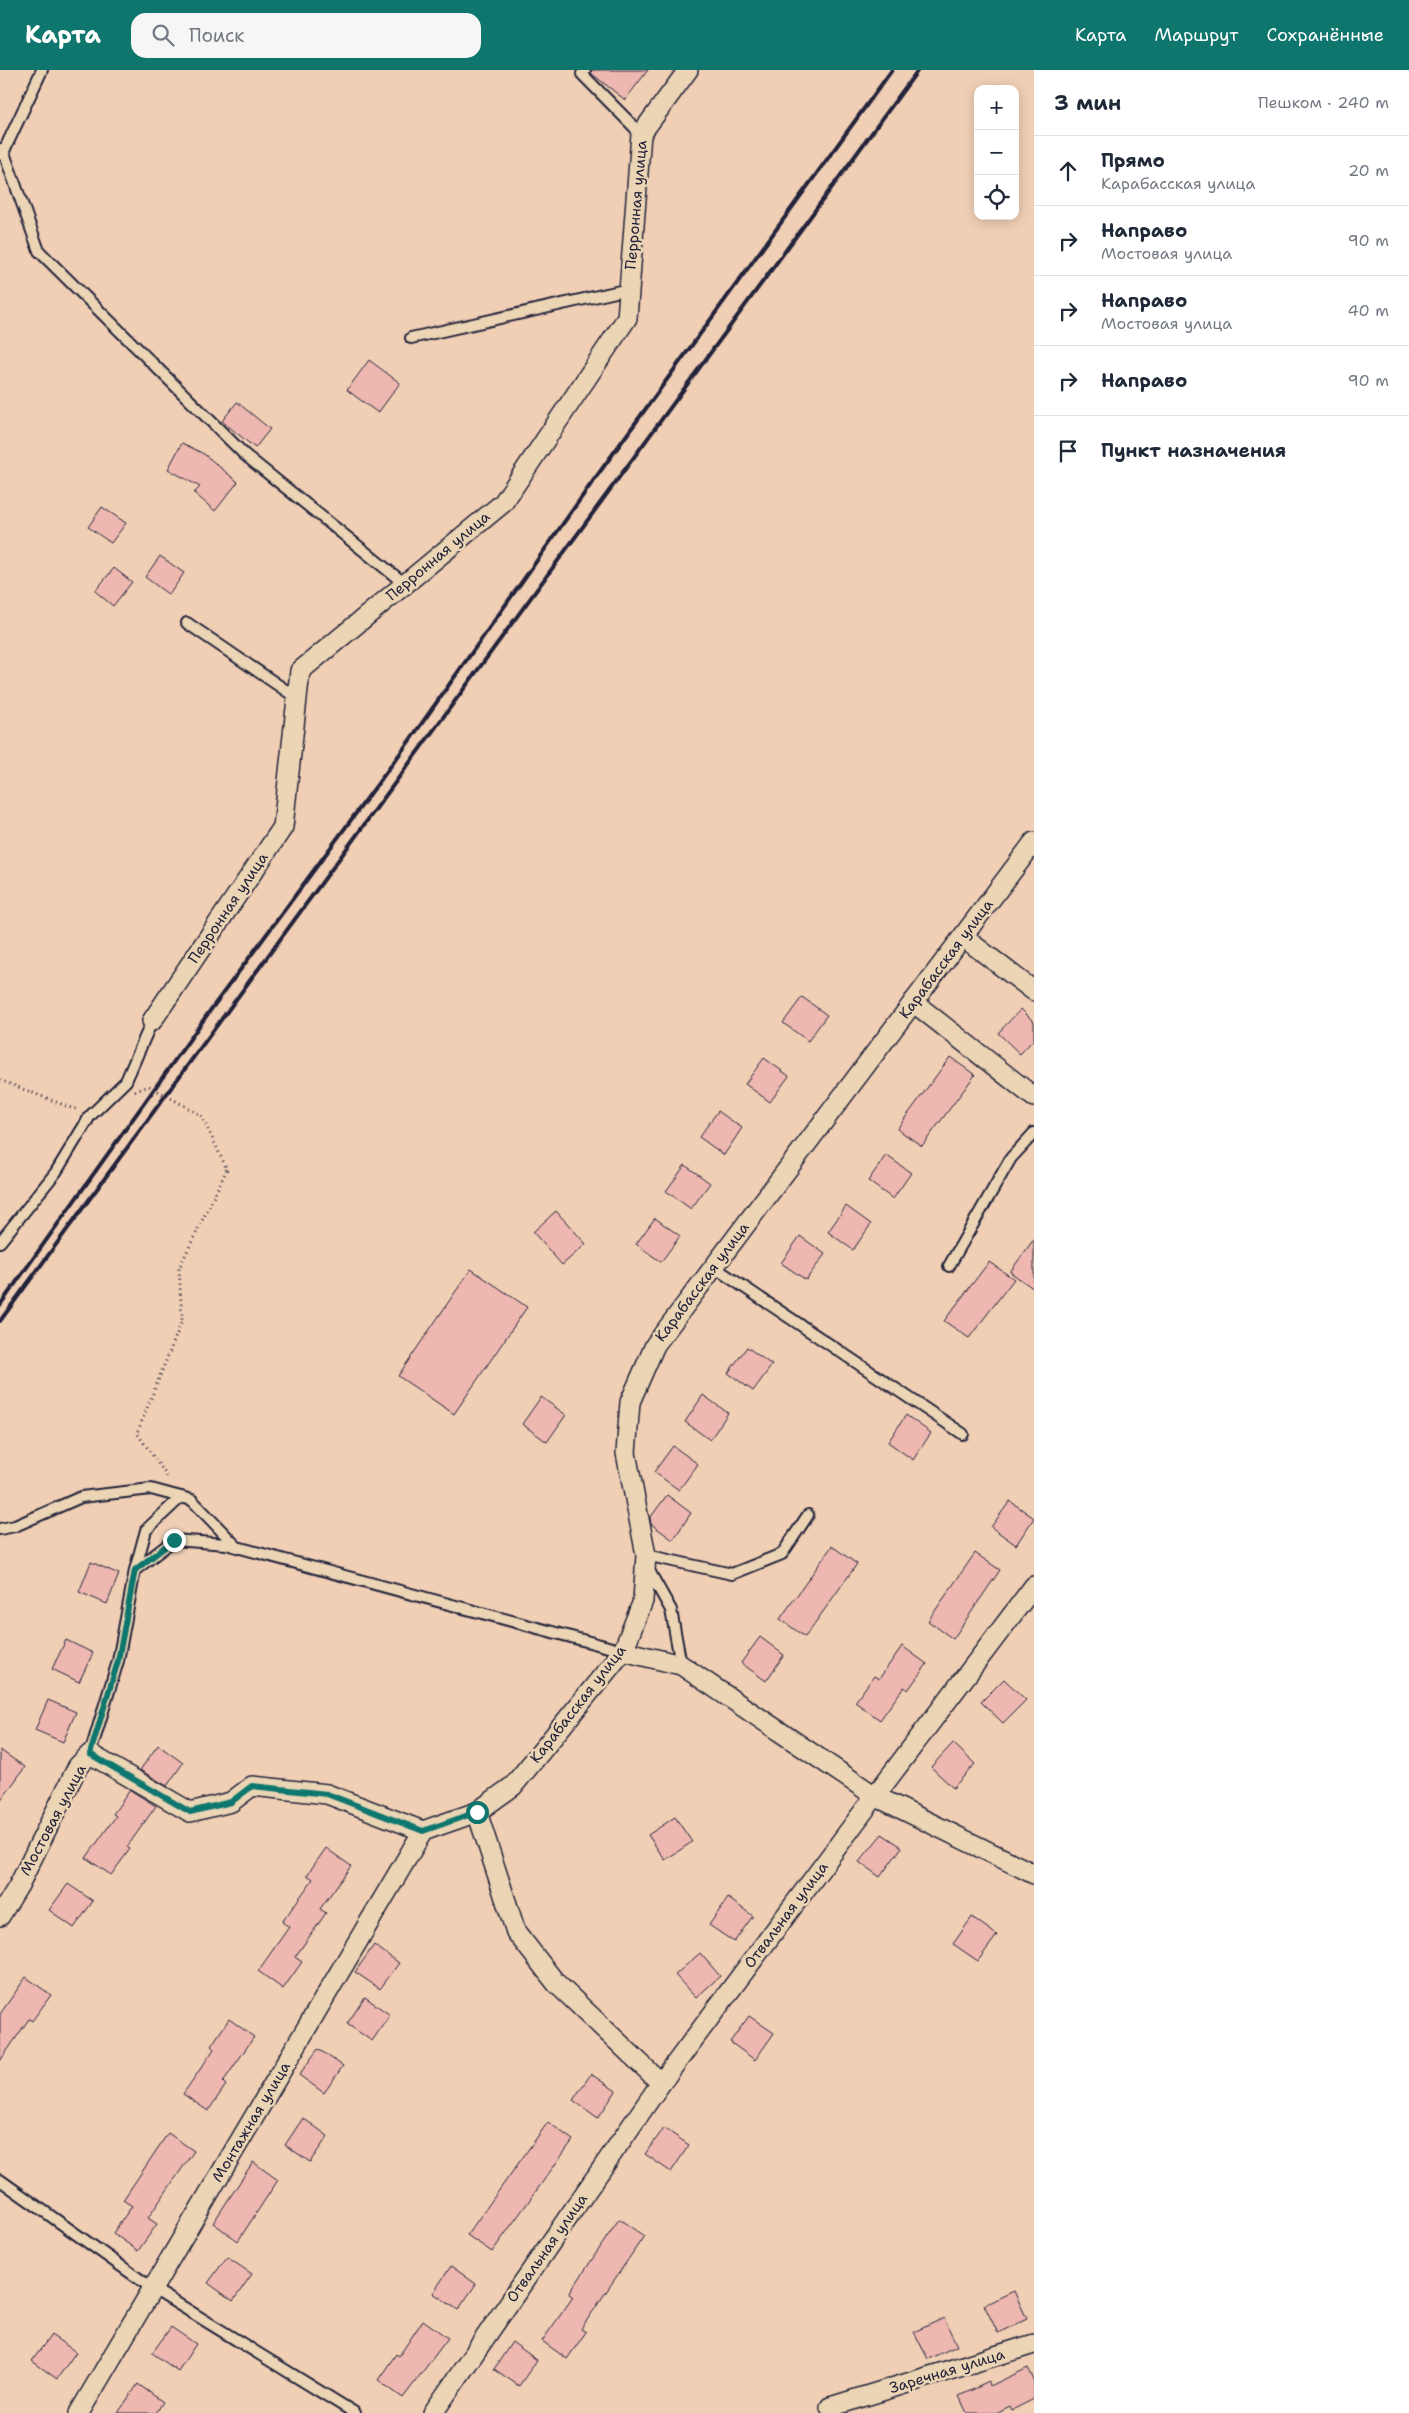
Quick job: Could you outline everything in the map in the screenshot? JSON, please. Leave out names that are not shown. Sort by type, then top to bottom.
[{"type":"street","name":"Перронная улица","points":[[152,1021],[283,827],[300,671],[503,503],[627,318],[641,134],[688,70]]},
{"type":"street","name":"Карабасская улица","points":[[423,1831],[477,1812],[513,1786],[623,1651],[643,1601],[646,1559],[626,1453],[630,1402],[656,1345],[1034,842]]},
{"type":"street","points":[[963,937],[1034,991]]},
{"type":"street","points":[[914,1002],[1034,1097]]},
{"type":"street","name":"Отвальная улица","points":[[433,2413],[661,2082],[1034,1586]]},
{"type":"street","points":[[623,1651],[681,1664],[875,1796],[1034,1874]]},
{"type":"street","name":"Мостовая улица","points":[[0,1916],[19,1885],[78,1766],[90,1754],[190,1812],[231,1802],[252,1786],[327,1794],[423,1831]]},
{"type":"street","points":[[477,1812],[516,1932],[556,1983],[661,2082]]},
{"type":"street","name":"Монтажная улица","points":[[79,2413],[423,1831]]},
{"type":"street","name":"Заречная улица","points":[[829,2410],[1034,2344]]},
{"type":"lane","points":[[0,160],[1,149],[42,70]]},
{"type":"lane","points":[[585,70],[582,74],[641,134]]},
{"type":"lane","points":[[1,149],[39,251],[245,455],[405,584]]},
{"type":"lane","points":[[411,338],[630,289]]},
{"type":"lane","points":[[187,623],[297,698]]},
{"type":"lane","points":[[0,1242],[56,1172],[90,1116],[126,1081],[152,1021]]},
{"type":"lane","points":[[949,1266],[1011,1158],[1034,1133]]},
{"type":"lane","points":[[714,1267],[963,1434]]},
{"type":"lane","points":[[0,1529],[15,1526],[82,1497],[151,1489],[192,1500],[238,1547]]},
{"type":"lane","points":[[90,1754],[118,1661],[135,1570],[146,1530],[180,1497]]},
{"type":"lane","points":[[646,1559],[732,1574],[782,1554],[808,1515]]},
{"type":"lane","points":[[135,1570],[174,1540],[238,1547],[623,1651]]},
{"type":"lane","points":[[646,1559],[670,1610],[681,1664]]},
{"type":"lane","points":[[0,2180],[152,2288],[355,2413]]},
{"type":"path","points":[[0,1080],[74,1109],[149,1086],[201,1115],[227,1169],[179,1268],[182,1321],[137,1433],[180,1497]]},
{"type":"building","points":[[592,70],[648,70],[625,100],[591,73]]},
{"type":"building","points":[[369,360],[400,383],[378,413],[347,390]]},
{"type":"building","points":[[237,402],[270,429],[255,448],[222,421]]},
{"type":"building","points":[[182,443],[204,454],[238,482],[215,511],[194,493],[200,487],[168,469]]},
{"type":"building","points":[[102,507],[126,523],[111,543],[88,527]]},
{"type":"building","points":[[160,556],[184,573],[169,595],[145,577]]},
{"type":"building","points":[[114,568],[132,582],[113,606],[95,591]]},
{"type":"building","points":[[802,997],[827,1015],[808,1041],[783,1023]]},
{"type":"building","points":[[1021,1009],[1034,1022],[1034,1039],[1020,1054],[998,1033]]},
{"type":"building","points":[[950,1057],[975,1075],[922,1146],[897,1129]]},
{"type":"building","points":[[764,1058],[789,1076],[770,1102],[745,1084]]},
{"type":"building","points":[[718,1111],[742,1128],[724,1155],[699,1137]]},
{"type":"building","points":[[886,1155],[911,1173],[893,1199],[868,1181]]},
{"type":"building","points":[[685,1165],[710,1183],[691,1209],[666,1191]]},
{"type":"building","points":[[846,1206],[871,1224],[853,1250],[828,1232]]},
{"type":"building","points":[[556,1211],[586,1244],[562,1265],[533,1232]]},
{"type":"building","points":[[655,1218],[680,1236],[661,1262],[636,1244]]},
{"type":"building","points":[[800,1236],[825,1254],[806,1280],[781,1263]]},
{"type":"building","points":[[1034,1239],[1034,1289],[1010,1272]]},
{"type":"building","points":[[989,1262],[1014,1279],[969,1338],[944,1321]]},
{"type":"building","points":[[471,1269],[527,1307],[454,1414],[398,1376]]},
{"type":"building","points":[[747,1347],[772,1365],[753,1391],[728,1373]]},
{"type":"building","points":[[703,1395],[728,1413],[710,1440],[685,1422]]},
{"type":"building","points":[[541,1397],[566,1415],[547,1442],[522,1424]]},
{"type":"building","points":[[906,1415],[931,1433],[913,1460],[888,1442]]},
{"type":"building","points":[[673,1446],[698,1464],[679,1490],[654,1472]]},
{"type":"building","points":[[667,1495],[691,1513],[673,1540],[651,1524],[650,1518]]},
{"type":"building","points":[[1010,1501],[1034,1518],[1016,1545],[991,1527]]},
{"type":"building","points":[[832,1546],[857,1564],[805,1637],[780,1619]]},
{"type":"building","points":[[975,1553],[1000,1570],[953,1639],[928,1621]]},
{"type":"building","points":[[91,1562],[119,1574],[107,1604],[79,1592]]},
{"type":"building","points":[[760,1637],[784,1655],[766,1681],[741,1663]]},
{"type":"building","points":[[66,1640],[93,1653],[79,1682],[52,1669]]},
{"type":"building","points":[[902,1646],[927,1664],[908,1690],[904,1687],[880,1720],[855,1702],[874,1676],[879,1679]]},
{"type":"building","points":[[1004,1679],[1026,1700],[1003,1723],[981,1702]]},
{"type":"building","points":[[48,1700],[76,1712],[63,1742],[35,1730]]},
{"type":"building","points":[[953,1743],[975,1764],[953,1788],[931,1767]]},
{"type":"building","points":[[158,1745],[183,1763],[167,1786],[140,1770]]},
{"type":"building","points":[[0,1750],[25,1767],[0,1802]]},
{"type":"building","points":[[130,1790],[156,1806],[127,1847],[130,1849],[111,1875],[86,1858],[116,1816],[113,1814]]},
{"type":"building","points":[[675,1817],[692,1842],[665,1860],[648,1835]]},
{"type":"building","points":[[882,1834],[902,1847],[880,1877],[859,1862]]},
{"type":"building","points":[[326,1848],[351,1866],[320,1909],[326,1913],[295,1957],[302,1962],[283,1989],[258,1971],[289,1927],[282,1922],[313,1879],[307,1875]]},
{"type":"building","points":[[68,1884],[93,1901],[74,1928],[49,1910]]},
{"type":"building","points":[[728,1898],[753,1916],[734,1942],[709,1925]]},
{"type":"building","points":[[972,1917],[997,1935],[978,1961],[953,1944]]},
{"type":"building","points":[[374,1945],[399,1963],[380,1989],[355,1972]]},
{"type":"building","points":[[700,1953],[720,1976],[696,1998],[675,1975]]},
{"type":"building","points":[[26,1977],[51,1995],[32,2021],[29,2019],[0,2061],[0,2014]]},
{"type":"building","points":[[365,1997],[390,2015],[372,2041],[347,2024]]},
{"type":"building","points":[[749,2016],[774,2033],[755,2060],[730,2042]]},
{"type":"building","points":[[229,2019],[254,2037],[223,2082],[226,2085],[208,2111],[183,2094],[214,2049],[211,2046]]},
{"type":"building","points":[[318,2049],[343,2066],[324,2093],[299,2075]]},
{"type":"building","points":[[591,2074],[616,2091],[598,2118],[573,2100]]},
{"type":"building","points":[[303,2118],[328,2136],[310,2162],[285,2145]]},
{"type":"building","points":[[548,2122],[573,2140],[492,2252],[467,2235]]},
{"type":"building","points":[[664,2128],[689,2145],[671,2172],[645,2154]]},
{"type":"building","points":[[168,2133],[194,2151],[148,2218],[157,2224],[138,2251],[113,2233],[132,2206],[123,2200]]},
{"type":"building","points":[[253,2162],[278,2180],[238,2241],[213,2223]]},
{"type":"building","points":[[619,2219],[644,2236],[581,2329],[586,2332],[567,2359],[542,2341],[573,2297],[569,2294]]},
{"type":"building","points":[[227,2257],[252,2274],[233,2301],[208,2283]]},
{"type":"building","points":[[451,2266],[476,2284],[458,2310],[433,2293]]},
{"type":"building","points":[[1014,2291],[1027,2319],[998,2333],[984,2305]]},
{"type":"building","points":[[944,2318],[957,2346],[928,2359],[914,2332]]},
{"type":"building","points":[[423,2320],[448,2338],[403,2398],[378,2380],[396,2354],[399,2356]]},
{"type":"building","points":[[171,2327],[196,2344],[178,2371],[152,2353]]},
{"type":"building","points":[[51,2335],[76,2352],[57,2379],[32,2361]]},
{"type":"building","points":[[512,2342],[537,2360],[519,2386],[494,2369]]},
{"type":"building","points":[[1028,2368],[1034,2380],[1034,2399],[1012,2410],[1010,2406],[996,2413],[967,2413],[959,2396],[989,2382],[990,2386]]},
{"type":"building","points":[[138,2384],[163,2402],[156,2413],[118,2413]]},
{"type":"railway","points":[[0,1305],[212,1008],[410,740],[591,484],[892,70]]},
{"type":"railway","points":[[0,1321],[575,540],[918,70]]},
{"type":"route","points":[[174,1540],[135,1570],[118,1661],[90,1754],[190,1812],[231,1802],[252,1786],[327,1794],[423,1831],[477,1812]]}]
